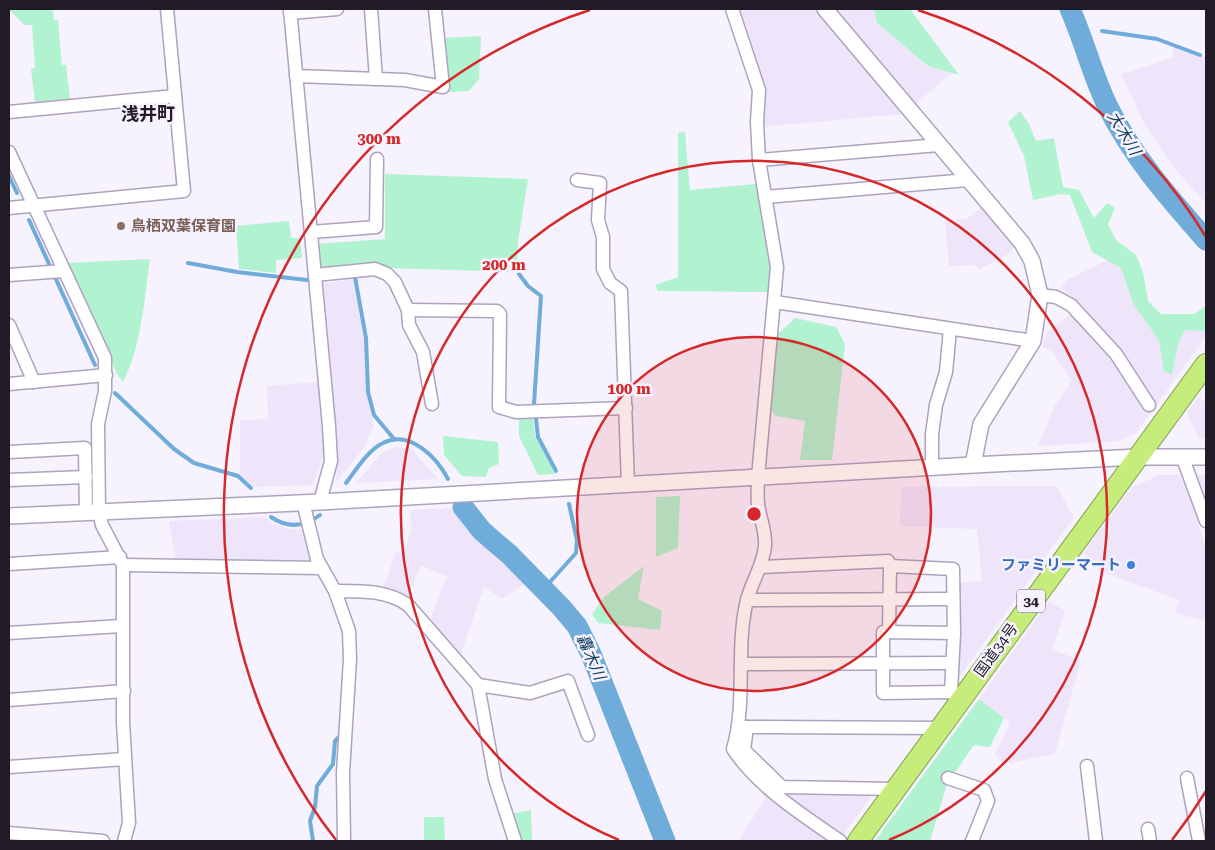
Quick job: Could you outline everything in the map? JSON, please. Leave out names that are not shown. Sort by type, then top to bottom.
[{"type":"highway","name":"国道34号","points":[[858,841],[940,728],[955,697],[1138,457],[1206,364]]},
{"type":"street","points":[[9,208],[184,191],[167,9]]},
{"type":"street","points":[[320,502],[331,461],[290,11],[337,9]]},
{"type":"street","points":[[371,9],[376,79]]},
{"type":"street","points":[[296,76],[405,80],[443,87],[435,9]]},
{"type":"street","points":[[732,9],[759,90],[757,122],[759,160],[777,267],[758,477],[758,504],[765,529],[765,547],[761,567],[747,600],[741,664],[744,750],[782,787],[895,790]]},
{"type":"street","points":[[825,9],[1022,243],[1032,261],[1040,294],[1033,341],[981,424],[973,464]]},
{"type":"street","points":[[9,112],[175,96]]},
{"type":"street","points":[[759,160],[939,144]]},
{"type":"street","points":[[9,152],[32,206],[105,358],[106,375],[98,424],[93,512]]},
{"type":"street","points":[[311,232],[376,227],[377,159]]},
{"type":"street","points":[[577,180],[600,183],[598,220],[603,237],[603,269],[610,283],[621,291],[628,484]]},
{"type":"street","points":[[765,197],[968,180]]},
{"type":"street","points":[[315,275],[376,269],[387,274],[394,282],[408,310],[409,324],[423,352],[432,404]]},
{"type":"street","points":[[9,276],[64,271]]},
{"type":"street","points":[[1040,294],[1056,297],[1071,305],[1116,354],[1149,405]]},
{"type":"street","points":[[775,302],[1033,341]]},
{"type":"street","points":[[408,310],[497,311],[500,314],[499,407],[516,412],[626,408]]},
{"type":"street","points":[[9,325],[34,382]]},
{"type":"street","points":[[932,467],[932,434],[936,405],[946,372],[950,329]]},
{"type":"street","points":[[9,384],[106,375]]},
{"type":"street","points":[[9,452],[85,448],[86,477],[93,512],[121,561],[123,722],[129,823],[124,841]]},
{"type":"street","points":[[1182,456],[1206,521]]},
{"type":"street","points":[[9,516],[93,512],[304,508],[320,502],[973,464],[1138,457],[1182,456],[1206,458]]},
{"type":"street","points":[[9,480],[86,477]]},
{"type":"street","points":[[304,508],[321,568],[335,591],[348,631],[350,659],[343,773],[344,841]]},
{"type":"street","points":[[9,564],[121,561],[321,568]]},
{"type":"street","points":[[761,567],[888,561],[890,566],[889,632]]},
{"type":"street","points":[[890,566],[953,569],[954,633],[952,663],[955,697],[882,693],[883,632],[954,633]]},
{"type":"street","points":[[335,591],[376,592],[396,597],[408,605],[478,685],[495,779],[514,841]]},
{"type":"street","points":[[747,600],[953,599]]},
{"type":"street","points":[[9,633],[121,626]]},
{"type":"street","points":[[741,664],[952,663]]},
{"type":"street","points":[[478,685],[530,693],[568,681],[588,735]]},
{"type":"street","points":[[9,700],[124,691]]},
{"type":"street","points":[[743,727],[940,728]]},
{"type":"street","points":[[743,727],[733,749],[742,762],[790,805],[840,841]]},
{"type":"street","points":[[9,767],[125,759]]},
{"type":"street","points":[[1087,766],[1096,841]]},
{"type":"street","points":[[948,778],[984,790],[988,801],[972,841]]},
{"type":"street","points":[[1187,778],[1199,841]]},
{"type":"street","points":[[9,832],[103,841]]},
{"type":"shaded area","points":[[737,9],[816,9],[903,114],[760,127]]},
{"type":"shaded area","points":[[835,9],[874,9],[877,23],[927,66],[952,73],[915,104]]},
{"type":"shaded area","points":[[1174,47],[1206,58],[1206,204],[1172,165],[1144,123],[1121,74],[1172,58]]},
{"type":"shaded area","points":[[982,207],[1015,246],[1008,254],[980,269],[975,265],[949,266],[945,221],[967,219]]},
{"type":"shaded area","points":[[1108,260],[1121,268],[1133,303],[1159,341],[1164,372],[1172,374],[1178,344],[1185,329],[1206,331],[1206,336],[1136,433],[1119,441],[1038,446],[1054,407],[1072,381],[1052,352],[1042,346],[1047,332],[1081,307],[1061,288],[1067,280]]},
{"type":"shaded area","points":[[354,279],[364,339],[366,393],[374,425],[364,448],[336,482],[337,457],[321,284]]},
{"type":"shaded area","points":[[318,382],[324,455],[313,485],[255,487],[240,474],[240,420],[268,419],[267,386]]},
{"type":"shaded area","points":[[1198,397],[1206,402],[1206,439],[1199,439],[1187,413]]},
{"type":"shaded area","points":[[395,447],[411,449],[438,479],[356,483],[383,452]]},
{"type":"shaded area","points":[[1160,475],[1180,475],[1191,499],[1206,549],[1206,621],[1175,613],[1179,600],[1097,570],[1100,565],[1083,553],[1132,487]]},
{"type":"shaded area","points":[[1195,475],[1206,475],[1206,505]]},
{"type":"shaded area","points":[[1056,486],[1074,517],[959,678],[956,671],[958,583],[982,581],[977,529],[900,526],[901,487]]},
{"type":"shaded area","points":[[452,508],[468,529],[526,583],[502,599],[484,587],[459,659],[429,623],[447,576],[420,565],[408,599],[383,589],[396,552],[404,551],[411,530],[410,510]]},
{"type":"shaded area","points":[[265,517],[273,524],[289,529],[303,530],[314,565],[176,562],[169,521]]},
{"type":"shaded area","points":[[1049,601],[1065,611],[1052,650],[1081,660],[1055,753],[1012,763],[1001,762],[995,754],[1010,722],[979,699]]},
{"type":"shaded area","points":[[780,790],[874,792],[844,834],[836,832]]},
{"type":"shaded area","points":[[769,793],[832,841],[738,841]]},
{"type":"green space","points":[[9,9],[53,9],[54,20],[58,20],[62,65],[66,65],[70,99],[35,102],[31,69],[35,68],[32,25],[24,25]]},
{"type":"green space","points":[[874,9],[910,9],[959,75],[928,66],[877,23]]},
{"type":"green space","points":[[481,36],[479,79],[469,91],[449,92],[444,38]]},
{"type":"green space","points":[[1020,111],[1029,124],[1036,141],[1054,138],[1063,187],[1079,190],[1094,218],[1107,203],[1115,208],[1108,224],[1116,240],[1136,255],[1143,272],[1148,301],[1161,314],[1194,314],[1206,306],[1206,331],[1185,330],[1178,344],[1172,374],[1164,372],[1159,341],[1133,303],[1121,268],[1092,252],[1070,195],[1061,194],[1033,200],[1024,156],[1008,122]]},
{"type":"green space","points":[[685,132],[690,190],[756,184],[772,270],[771,292],[658,291],[655,285],[678,277],[678,133]]},
{"type":"green space","points":[[385,174],[528,179],[518,242],[517,272],[387,268],[326,270],[319,266],[317,244],[385,239]]},
{"type":"green space","points":[[289,221],[291,238],[300,238],[302,258],[276,260],[276,273],[239,269],[236,226]]},
{"type":"green space","points":[[150,259],[138,338],[123,382],[117,374],[67,263]]},
{"type":"green space","points":[[795,318],[836,327],[845,344],[832,460],[800,460],[805,421],[776,416],[769,407],[777,335]]},
{"type":"green space","points":[[519,419],[533,419],[535,436],[555,474],[538,475],[519,436]]},
{"type":"green space","points":[[443,436],[498,442],[499,464],[489,468],[486,477],[462,476],[444,455]]},
{"type":"green space","points":[[680,496],[678,548],[656,557],[656,497]]},
{"type":"green space","points":[[644,566],[638,599],[662,611],[660,630],[598,623],[592,614],[604,597]]},
{"type":"green space","points":[[979,699],[1004,718],[990,747],[974,745],[947,784],[930,841],[875,841]]},
{"type":"green space","points":[[531,810],[532,841],[519,841],[511,814]]},
{"type":"green space","points":[[424,817],[444,817],[445,841],[424,841]]},
{"type":"waterway","name":"大木川","points":[[1070,9],[1092,69],[1117,124],[1152,176],[1206,240]]},
{"type":"waterway","points":[[1102,31],[1157,39],[1200,55]]},
{"type":"waterway","points":[[9,176],[17,193]]},
{"type":"waterway","points":[[29,220],[95,365]]},
{"type":"waterway","points":[[188,263],[237,272],[307,280]]},
{"type":"waterway","points":[[519,274],[528,286],[541,296],[534,404]]},
{"type":"waterway","points":[[352,277],[355,277],[366,338],[368,392],[374,415],[394,439]]},
{"type":"waterway","points":[[115,393],[174,449],[194,463],[238,476],[251,488]]},
{"type":"waterway","points":[[536,419],[538,437],[556,471]]},
{"type":"waterway","points":[[346,483],[372,450],[383,443],[393,440],[403,440],[422,448],[437,463],[448,479]]},
{"type":"waterway","points":[[550,582],[576,553],[577,540],[569,504]]},
{"type":"waterway","name":"轟木川","points":[[463,507],[482,531],[510,555],[577,626],[591,654],[665,841]]},
{"type":"waterway","points":[[271,517],[283,523],[296,525],[308,522],[320,515]]},
{"type":"waterway","points":[[313,841],[310,821],[315,807],[317,786],[333,764],[335,741],[340,736]]},
{"type":"place","name":"鳥栖双葉保育園","points":[[121,226]]},
{"type":"place","name":"ファミリーマート","points":[[1131,565]]},
{"type":"district","name":"浅井町","points":[[148,113]]}]
